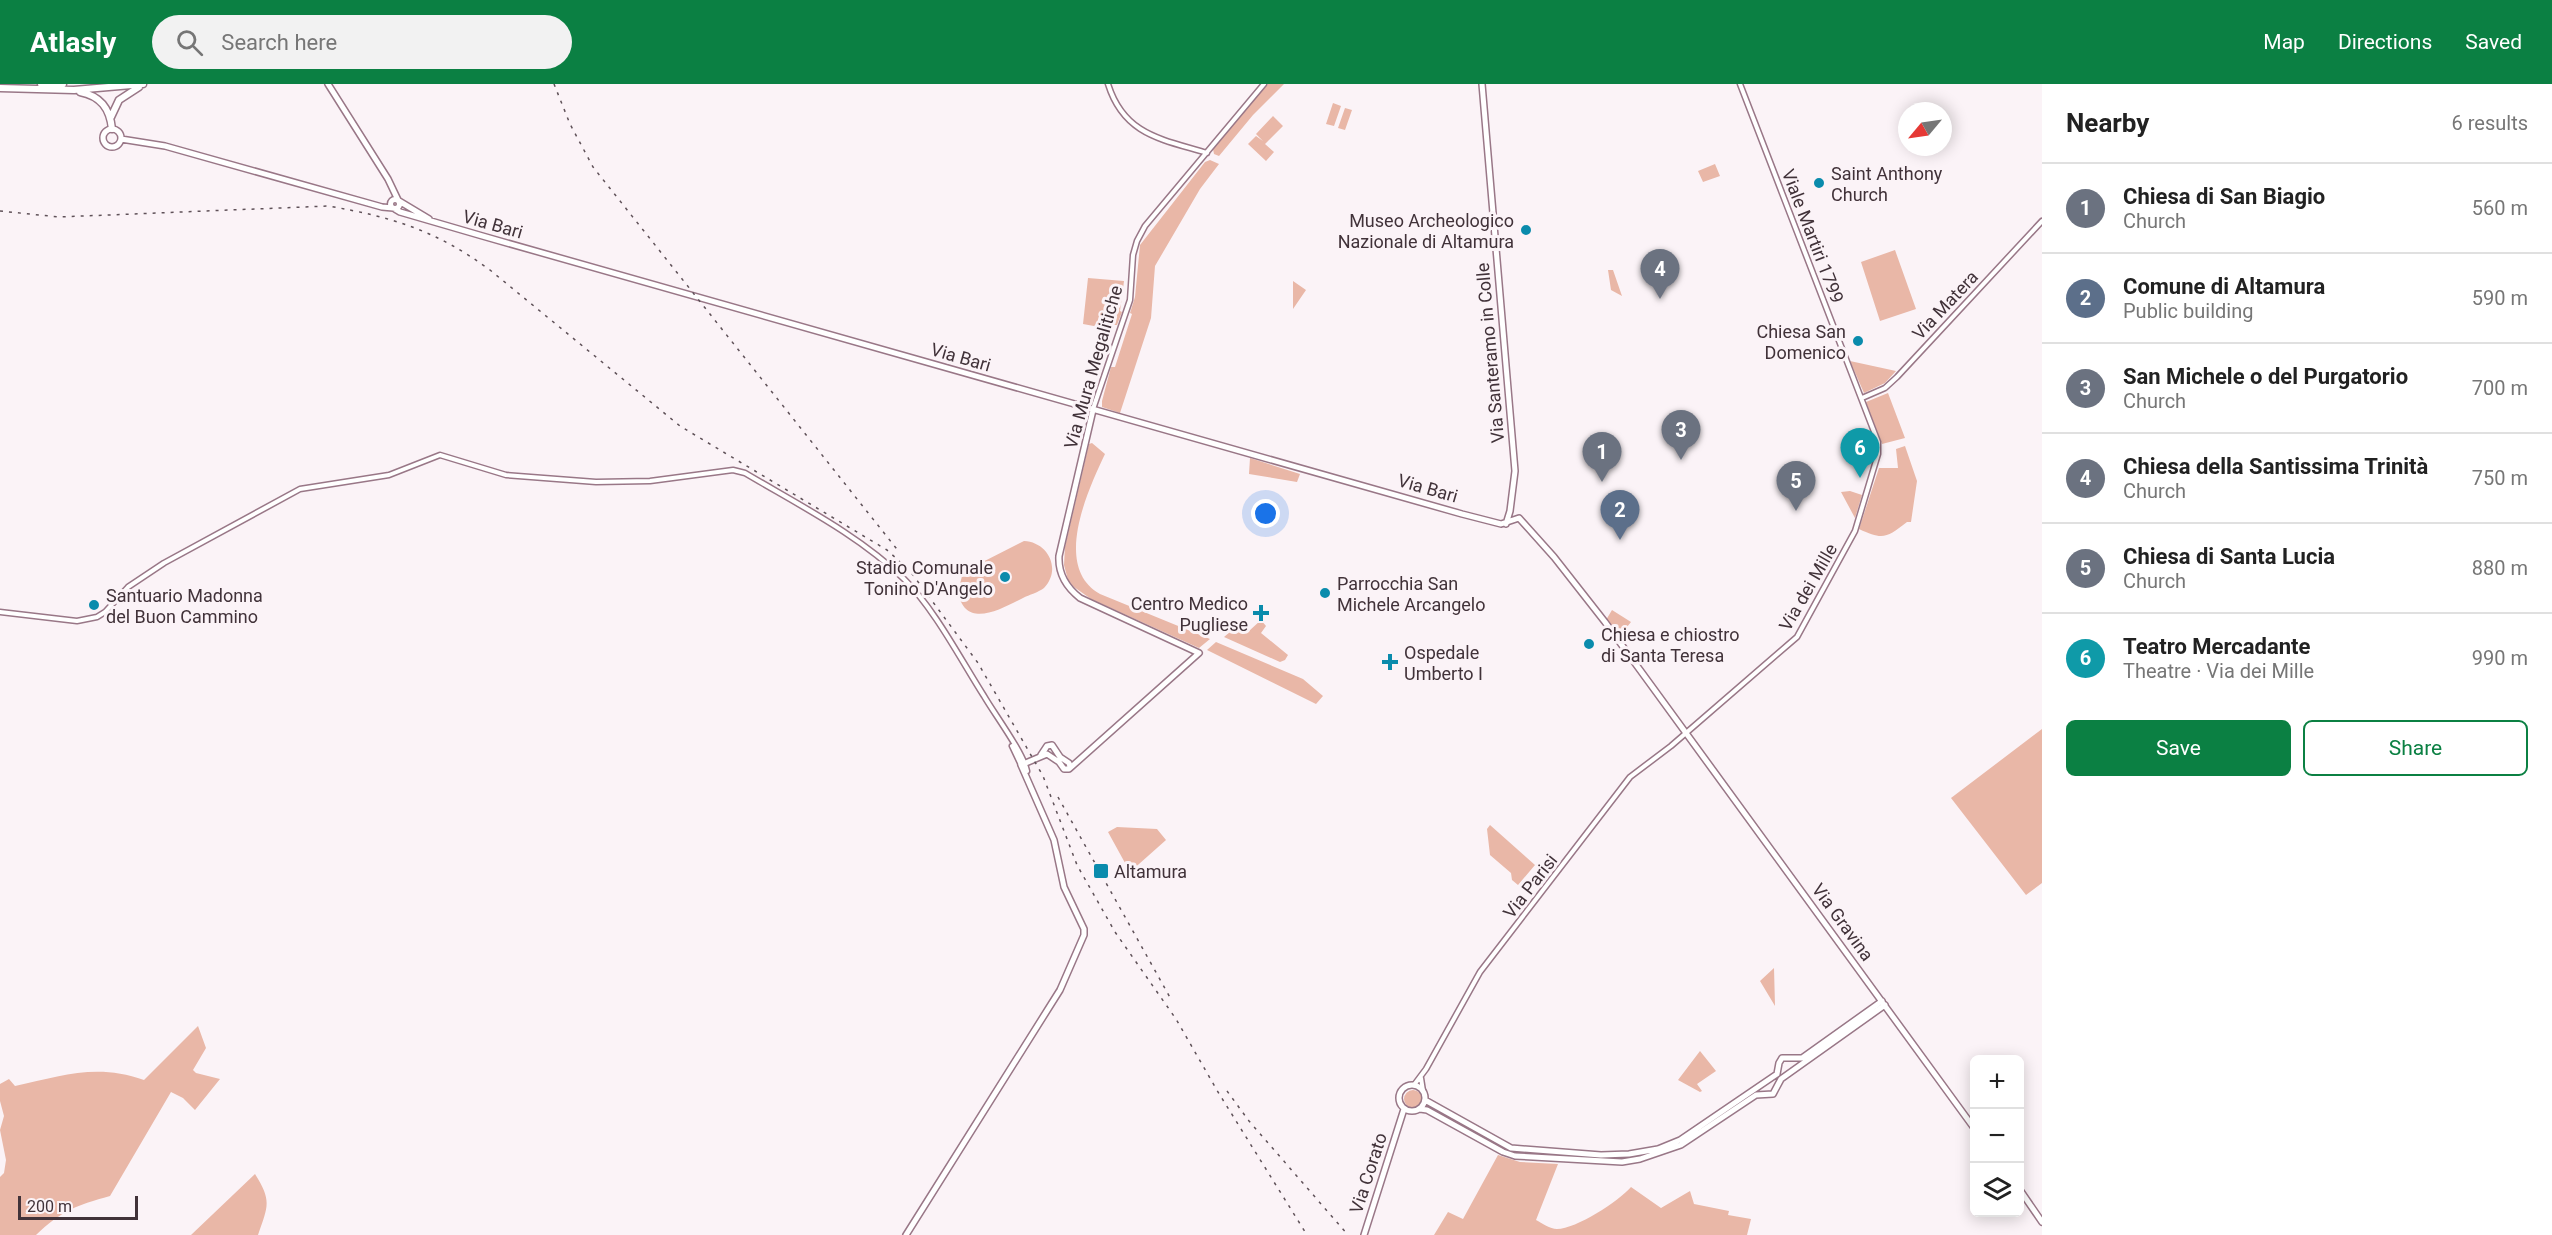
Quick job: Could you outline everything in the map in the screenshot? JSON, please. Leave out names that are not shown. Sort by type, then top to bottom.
[{"type":"highway","points":[[41,84],[63,84]]},
{"type":"highway","points":[[0,88],[74,90],[144,84]]},
{"type":"highway","points":[[111,118],[119,100],[131,90],[144,84]]},
{"type":"highway","points":[[74,90],[97,98],[104,105],[111,118],[112,129]]},
{"type":"main road","points":[[328,84],[392,187],[395,203]]},
{"type":"main road","name":"Via Santeramo in Colle","points":[[1482,84],[1515,471],[1506,524]]},
{"type":"main road","points":[[112,129],[119,132],[121,139],[117,146],[106,145],[104,135],[112,129]]},
{"type":"main road","points":[[121,139],[165,146],[378,206],[395,203],[433,222]]},
{"type":"main road","name":"Via Bari","points":[[395,203],[400,212],[433,222],[1462,514],[1506,524]]},
{"type":"main road","name":"Via Mura Megalitiche","points":[[1067,764],[1079,758],[1199,653],[1080,598],[1069,588],[1062,577],[1059,556],[1093,410]]},
{"type":"main road","name":"Via Gravina","points":[[1506,524],[1519,518],[1570,577],[1970,1122]]},
{"type":"main road","points":[[1046,753],[1050,745],[1067,764]]},
{"type":"main road","points":[[1026,763],[1056,750]]},
{"type":"main road","points":[[1046,753],[1067,764]]},
{"type":"main road","points":[[906,1235],[1060,990],[1083,939],[1084,929],[1064,887],[1054,840],[1030,788],[1026,763]]},
{"type":"main road","points":[[1026,763],[1030,788]]},
{"type":"main road","points":[[1884,1003],[1781,1079],[1776,1092],[1771,1095],[1765,1093],[1756,1095],[1674,1149],[1622,1162],[1515,1156],[1503,1152],[1427,1110],[1404,1109],[1399,1100],[1405,1087],[1414,1085],[1423,1092],[1425,1100],[1511,1148],[1617,1155],[1643,1152],[1680,1140],[1777,1074],[1780,1060],[1785,1057],[1802,1058],[1884,1003]]},
{"type":"main road","points":[[1791,1059],[1794,1064],[1792,1070]]},
{"type":"main road","points":[[1763,1084],[1765,1093]]},
{"type":"main road","points":[[1401,1119],[1417,1110],[1425,1100]]},
{"type":"main road","name":"Via Corato","points":[[1364,1235],[1404,1109]]},
{"type":"main road","points":[[2024,1197],[2042,1222]]},
{"type":"street","points":[[1108,84],[1119,109],[1139,130],[1207,153]]},
{"type":"street","name":"Via Mura Megalitiche","points":[[1093,410],[1130,300],[1133,255],[1137,241],[1145,226],[1264,84]]},
{"type":"street","name":"Viale Martiri 1799","points":[[1740,84],[1862,398],[1879,448]]},
{"type":"street","name":"Via Matera","points":[[1862,398],[1885,388],[1897,377],[2042,221]]},
{"type":"street","name":"Via dei Mille","points":[[1686,733],[1799,635],[1855,531],[1879,448]]},
{"type":"street","points":[[0,612],[77,621],[97,617],[105,612],[128,587],[164,563],[300,489],[390,474],[440,455],[506,475],[596,482],[650,481],[733,470],[745,473],[846,533],[906,580],[931,612],[1026,763]]},
{"type":"street","name":"Via Parisi","points":[[1414,1085],[1480,972],[1617,792],[1630,777],[1686,733]]},
{"type":"street","points":[[1420,1077],[1423,1092]]},
{"type":"shaded area","points":[[1268,84],[1284,84],[1253,115],[1219,156],[1214,154],[1213,149]]},
{"type":"shaded area","points":[[1333,103],[1341,106],[1334,126],[1326,124]]},
{"type":"shaded area","points":[[1345,108],[1352,110],[1345,130],[1338,128]]},
{"type":"shaded area","points":[[1273,116],[1283,126],[1265,144],[1274,152],[1266,161],[1248,144],[1256,136],[1263,141],[1256,134]]},
{"type":"shaded area","points":[[1210,160],[1219,164],[1200,189],[1155,266],[1151,318],[1120,413],[1102,407],[1111,367],[1115,367],[1132,314],[1130,313],[1135,297],[1140,245],[1205,162]]},
{"type":"shaded area","points":[[1715,164],[1720,176],[1703,182],[1698,171]]},
{"type":"shaded area","points":[[1895,250],[1916,309],[1880,321],[1861,262]]},
{"type":"shaded area","points":[[1608,270],[1613,270],[1622,296],[1611,290]]},
{"type":"shaded area","points":[[1088,278],[1124,281],[1120,311],[1122,312],[1117,325],[1112,325],[1110,329],[1083,324]]},
{"type":"shaded area","points":[[1293,281],[1306,290],[1293,309]]},
{"type":"shaded area","points":[[1850,361],[1896,371],[1885,383],[1864,393]]},
{"type":"shaded area","points":[[1888,393],[1905,438],[1882,444],[1866,402]]},
{"type":"shaded area","points":[[1092,443],[1105,454],[1090,487],[1078,527],[1076,547],[1078,566],[1086,582],[1100,594],[1210,639],[1199,648],[1091,599],[1068,580],[1064,565],[1065,547],[1089,444]]},
{"type":"shaded area","points":[[1905,446],[1917,481],[1911,522],[1907,522],[1885,536],[1874,535],[1859,529],[1879,468],[1898,468],[1896,449]]},
{"type":"shaded area","points":[[1250,458],[1300,474],[1297,482],[1249,474]]},
{"type":"shaded area","points":[[1850,491],[1862,495],[1855,518],[1841,492]]},
{"type":"shaded area","name":"Stadio Comunale Tonino D'Angelo","points":[[1024,541],[1040,546],[1050,558],[1052,573],[1044,588],[995,611],[976,613],[968,611],[962,604],[958,592],[963,572]]},
{"type":"shaded area","points":[[1612,610],[1631,622],[1619,637],[1606,620]]},
{"type":"shaded area","points":[[1261,620],[1266,626],[1261,633],[1288,655],[1285,660],[1280,662],[1224,637],[1238,625],[1249,631]]},
{"type":"shaded area","points":[[1216,642],[1303,679],[1323,696],[1316,704],[1207,650]]},
{"type":"shaded area","points":[[2042,729],[2042,883],[2026,895],[1951,798]]},
{"type":"shaded area","points":[[1490,825],[1535,865],[1518,885],[1512,880],[1511,873],[1490,855],[1487,829]]},
{"type":"shaded area","points":[[1117,827],[1157,829],[1166,840],[1130,872],[1108,832]]},
{"type":"shaded area","points":[[1774,968],[1775,1006],[1760,981]]},
{"type":"shaded area","points":[[198,1026],[206,1048],[193,1070],[196,1073],[220,1079],[195,1110],[183,1098],[171,1092],[110,1196],[70,1210],[53,1220],[36,1235],[0,1235],[0,1177],[4,1173],[6,1160],[0,1130],[4,1116],[0,1101],[0,1084],[9,1079],[15,1086],[64,1075],[95,1072],[110,1072],[144,1080]]},
{"type":"shaded area","points":[[1700,1051],[1716,1071],[1697,1084],[1702,1091],[1700,1092],[1678,1080]]},
{"type":"shaded area","points":[[1409,1090],[1417,1090],[1422,1095],[1420,1106],[1409,1108],[1404,1103],[1404,1095]]},
{"type":"shaded area","points":[[1498,1155],[1520,1162],[1558,1164],[1536,1220],[1552,1228],[1565,1228],[1586,1219],[1631,1187],[1661,1208],[1690,1191],[1694,1204],[1729,1211],[1728,1215],[1751,1219],[1747,1235],[1434,1235],[1448,1212],[1463,1219]]},
{"type":"shaded area","points":[[255,1174],[264,1191],[267,1204],[258,1235],[191,1235]]},
{"type":"railway","points":[[554,84],[570,124],[593,167],[900,553]]},
{"type":"railway","points":[[0,211],[59,217],[328,206],[373,215],[413,228],[451,245],[490,270],[680,426],[887,550],[910,571],[978,663],[1043,776],[1077,865],[1115,932],[1176,1019],[1218,1092],[1307,1235]]},
{"type":"railway","points":[[1058,797],[1172,1001]]},
{"type":"railway","points":[[1227,1091],[1249,1121],[1348,1235]]},
{"type":"place","name":"Saint Anthony Church","points":[[1819,183]]},
{"type":"place","name":"Museo Archeologico Nazionale di Altamura","points":[[1526,230]]},
{"type":"place","name":"Chiesa della Santissima Trinità","points":[[1660,299]]},
{"type":"place","name":"Chiesa San Domenico","points":[[1858,341]]},
{"type":"place","name":"San Michele o del Purgatorio","points":[[1681,460]]},
{"type":"place","name":"Teatro Mercadante","points":[[1860,478]]},
{"type":"place","name":"Chiesa di San Biagio","points":[[1602,482]]},
{"type":"place","name":"Chiesa di Santa Lucia","points":[[1796,511]]},
{"type":"place","name":"Comune di Altamura","points":[[1620,540]]},
{"type":"place","name":"Stadio Comunale Tonino D'Angelo","points":[[1005,577]]},
{"type":"place","name":"Parrocchia San Michele Arcangelo","points":[[1325,593]]},
{"type":"place","name":"Santuario Madonna del Buon Cammino","points":[[94,605]]},
{"type":"place","name":"Centro Medico Pugliese","points":[[1261,613]]},
{"type":"place","name":"Chiesa e chiostro di Santa Teresa","points":[[1589,644]]},
{"type":"place","name":"Ospedale Umberto I","points":[[1390,662]]},
{"type":"place","name":"Altamura","points":[[1101,871]]}]
